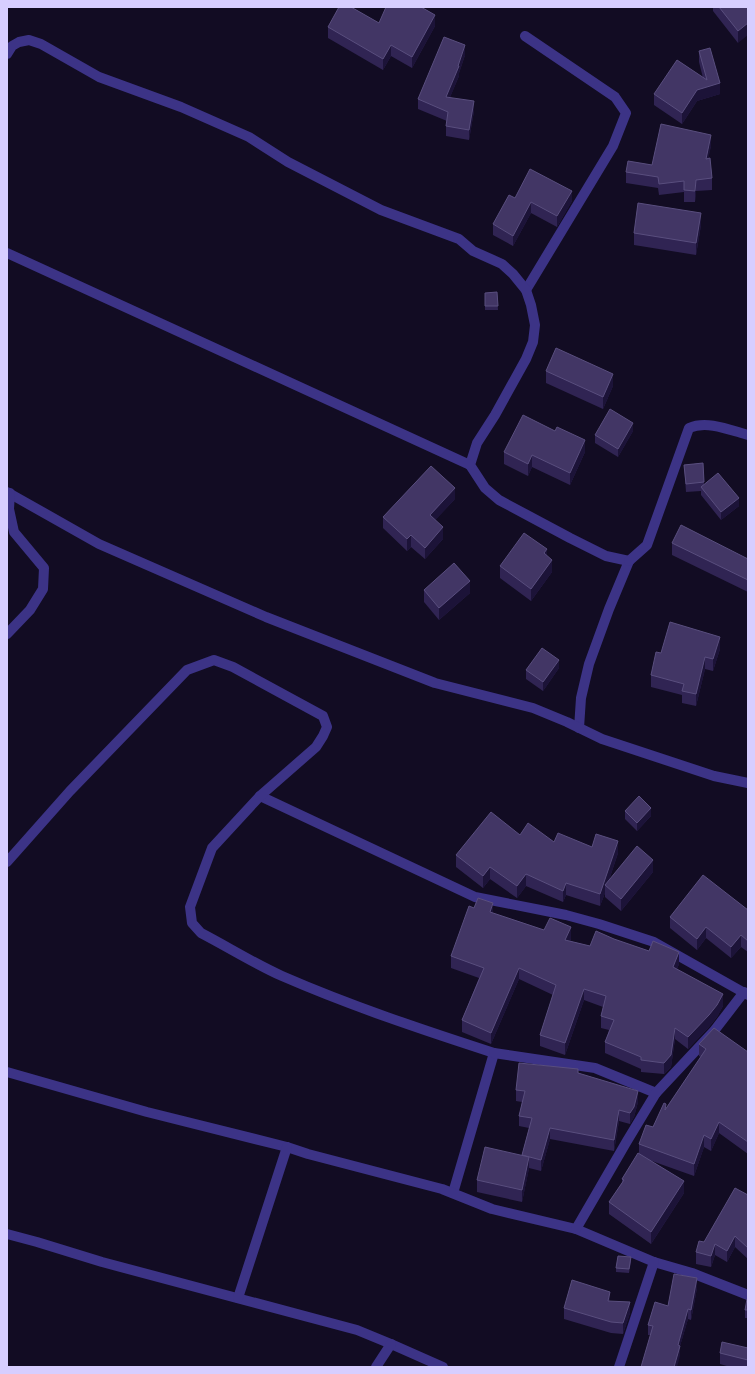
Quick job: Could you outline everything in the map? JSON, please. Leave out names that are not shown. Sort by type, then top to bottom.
[{"type":"street","points":[[525,36],[615,96],[626,113],[613,146],[526,290]]},
{"type":"street","points":[[7,54],[12,46],[19,42],[29,40],[41,44],[99,77],[182,107],[249,136],[288,162],[381,210],[459,239],[473,251],[502,264],[513,274],[526,290],[535,325],[533,342],[526,359],[477,444],[470,466]]},
{"type":"street","points":[[7,253],[470,466],[485,488],[499,500],[606,556],[629,561]]},
{"type":"street","points":[[579,728],[581,698],[590,664],[609,609],[629,561],[647,545],[689,428],[697,425],[708,425],[748,435]]},
{"type":"street","points":[[7,634],[30,610],[43,589],[44,568],[14,532],[9,510],[9,493],[99,544],[266,618],[436,683],[533,708],[602,739],[714,776],[748,782]]},
{"type":"street","points":[[7,862],[70,791],[187,670],[214,660],[233,667],[323,716],[327,727],[316,747],[260,796],[212,848],[190,907],[192,923],[202,933],[281,976],[345,1002],[406,1024],[494,1053],[595,1068],[656,1093]]},
{"type":"street","points":[[260,796],[474,897],[566,915],[654,942],[746,994],[714,1031],[656,1093],[626,1141],[576,1229]]},
{"type":"street","points":[[453,1193],[494,1053]]},
{"type":"street","points":[[7,1072],[147,1112],[287,1147],[308,1154],[442,1189],[492,1209],[576,1229],[654,1262],[692,1273],[748,1295]]},
{"type":"street","points":[[238,1298],[287,1147]]},
{"type":"street","points":[[7,1234],[102,1262],[357,1330],[443,1367]]},
{"type":"street","points":[[619,1367],[654,1262]]},
{"type":"street","points":[[376,1367],[391,1344]]},
{"type":"building","points":[[339,7],[351,7],[379,23],[386,7],[421,7],[435,15],[412,57],[391,45],[383,59],[328,27]]},
{"type":"building","points":[[719,7],[748,7],[748,23],[738,31]]},
{"type":"building","points":[[444,37],[465,45],[459,66],[446,97],[474,101],[469,130],[446,126],[448,112],[418,99]]},
{"type":"building","points":[[710,48],[720,83],[697,90],[682,113],[654,94],[677,60],[707,80],[699,51]]},
{"type":"building","points":[[661,124],[711,135],[706,159],[710,158],[712,178],[696,180],[695,191],[684,190],[684,181],[659,184],[658,177],[626,172],[628,161],[652,165]]},
{"type":"building","points":[[530,169],[572,191],[557,216],[531,202],[513,236],[493,224],[509,195],[515,198]]},
{"type":"building","points":[[638,203],[701,213],[696,243],[634,233]]},
{"type":"building","points":[[497,292],[498,306],[485,306],[485,293]]},
{"type":"building","points":[[556,348],[613,374],[603,397],[546,371]]},
{"type":"building","points":[[610,409],[633,423],[618,449],[595,435]]},
{"type":"building","points":[[523,415],[555,431],[557,427],[585,440],[570,473],[532,455],[528,464],[504,452]]},
{"type":"building","points":[[703,463],[704,482],[686,484],[684,465]]},
{"type":"building","points":[[431,466],[455,488],[430,515],[443,527],[425,548],[411,535],[407,539],[383,517]]},
{"type":"building","points":[[718,473],[739,498],[721,512],[701,487]]},
{"type":"building","points":[[681,525],[748,559],[748,580],[672,543]]},
{"type":"building","points":[[524,533],[547,549],[544,553],[552,560],[531,589],[500,566]]},
{"type":"building","points":[[454,563],[470,581],[439,608],[424,590]]},
{"type":"building","points":[[670,622],[720,637],[713,659],[705,657],[696,694],[682,691],[684,684],[651,675],[656,652],[661,653]]},
{"type":"building","points":[[542,648],[559,660],[543,682],[526,670]]},
{"type":"building","points":[[639,796],[651,808],[637,823],[625,811]]},
{"type":"building","points":[[491,812],[520,835],[528,823],[554,842],[558,833],[592,847],[596,834],[618,841],[600,894],[566,883],[563,891],[526,874],[517,886],[490,867],[483,876],[456,855]]},
{"type":"building","points":[[637,846],[653,860],[621,899],[605,885]]},
{"type":"building","points":[[703,875],[748,910],[748,941],[741,935],[731,947],[706,927],[697,939],[670,917]]},
{"type":"building","points":[[478,898],[493,903],[490,912],[544,930],[550,918],[571,927],[565,940],[590,946],[596,931],[649,951],[653,941],[679,952],[673,967],[723,994],[709,1015],[688,1037],[675,1028],[671,1055],[664,1063],[641,1060],[641,1057],[605,1042],[614,1020],[601,1016],[606,996],[584,989],[565,1043],[540,1035],[556,985],[519,968],[491,1033],[462,1020],[484,968],[451,956],[469,906],[474,908]]},
{"type":"building","points":[[714,1028],[748,1052],[748,1142],[719,1122],[711,1139],[704,1135],[694,1164],[639,1144],[646,1125],[653,1127],[664,1103],[666,1104],[665,1110],[706,1049],[699,1044]]},
{"type":"building","points":[[519,1063],[578,1069],[578,1073],[638,1091],[634,1107],[630,1113],[619,1110],[614,1140],[550,1128],[541,1160],[522,1155],[532,1118],[519,1116],[525,1091],[516,1090]]},
{"type":"building","points":[[485,1147],[529,1157],[522,1190],[477,1180]]},
{"type":"building","points":[[638,1153],[684,1181],[651,1232],[609,1202],[624,1180],[622,1179]]},
{"type":"building","points":[[735,1188],[748,1195],[748,1248],[735,1236],[727,1251],[715,1244],[711,1256],[696,1252],[699,1241],[704,1242]]},
{"type":"building","points":[[618,1256],[631,1257],[629,1269],[616,1268]]},
{"type":"building","points":[[674,1274],[697,1278],[691,1310],[688,1309],[678,1345],[680,1346],[674,1367],[641,1367],[653,1326],[648,1325],[655,1302],[668,1306]]},
{"type":"building","points":[[572,1280],[610,1292],[608,1301],[630,1302],[623,1323],[611,1322],[564,1308]]},
{"type":"building","points":[[747,1299],[748,1310],[745,1310]]},
{"type":"building","points":[[722,1342],[748,1348],[748,1360],[720,1353]]}]
